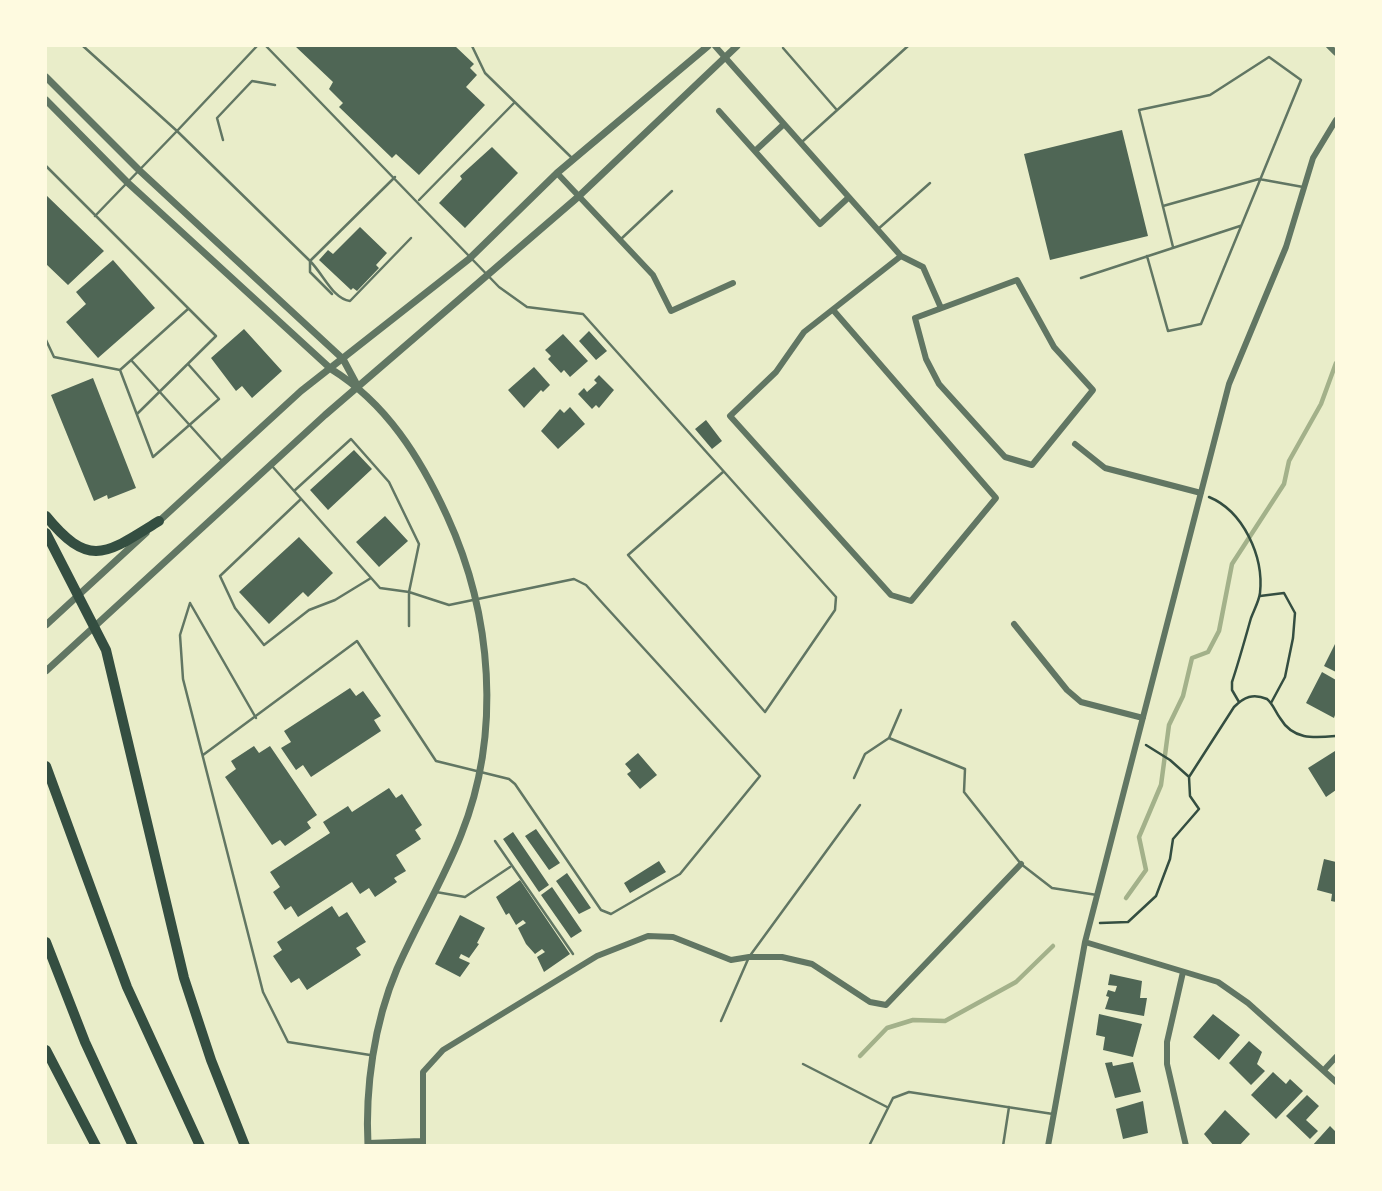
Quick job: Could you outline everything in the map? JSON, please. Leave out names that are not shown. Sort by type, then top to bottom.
[{"type":"highway","points":[[46,516],[59,534],[74,546],[94,552],[110,550],[159,521]]},
{"type":"highway","points":[[46,533],[76,597],[106,650],[184,978],[211,1060],[245,1146]]},
{"type":"highway","points":[[46,766],[127,987],[200,1146]]},
{"type":"highway","points":[[46,942],[85,1042],[133,1146]]},
{"type":"highway","points":[[46,1051],[96,1146]]},
{"type":"street","points":[[46,625],[301,391],[469,258],[557,173],[708,46]]},
{"type":"street","points":[[715,46],[901,256],[923,267],[941,308]]},
{"type":"street","points":[[46,671],[358,386],[485,273],[578,197],[737,46]]},
{"type":"street","points":[[1329,46],[1336,53]]},
{"type":"street","points":[[46,77],[139,170],[343,359],[358,386]]},
{"type":"street","points":[[47,104],[127,182],[331,369],[358,386],[383,412],[431,480],[455,534],[476,598],[487,668],[485,736],[480,772],[462,833],[396,972],[373,1055],[368,1144],[422,1143],[423,1072],[443,1050],[597,956],[648,936],[673,937],[731,960],[782,957],[812,964],[870,1002],[886,1005],[1021,864]]},
{"type":"street","points":[[719,111],[820,224],[848,198]]},
{"type":"street","points":[[1048,1146],[1085,942],[1230,384],[1286,247],[1314,158],[1336,120]]},
{"type":"street","points":[[755,151],[783,124]]},
{"type":"street","points":[[557,173],[653,275],[671,311],[733,283]]},
{"type":"street","points":[[834,312],[996,498],[911,601],[891,595],[730,416],[776,372],[804,332],[834,312],[901,256]]},
{"type":"street","points":[[1017,280],[1054,346],[1093,390],[1032,465],[1005,457],[939,384],[926,359],[915,318],[941,308],[1017,280]]},
{"type":"street","points":[[1074,443],[1105,468],[1201,493]]},
{"type":"street","points":[[1014,624],[1067,690],[1081,702],[1143,718]]},
{"type":"street","points":[[1085,942],[1218,982],[1248,1003],[1336,1082]]},
{"type":"street","points":[[1184,972],[1167,1042],[1167,1064],[1186,1146]]},
{"type":"street","points":[[1324,1070],[1336,1057]]},
{"type":"lane","points":[[83,46],[177,131],[310,261],[330,283],[333,295]]},
{"type":"lane","points":[[95,216],[257,46]]},
{"type":"lane","points":[[266,46],[485,273],[527,307],[583,314],[836,597],[835,610],[765,712],[628,555],[723,472]]},
{"type":"lane","points":[[472,46],[485,72],[573,159]]},
{"type":"lane","points":[[800,143],[908,46]]},
{"type":"lane","points":[[783,48],[836,110]]},
{"type":"lane","points":[[1147,256],[1168,331],[1201,324],[1300,79],[1269,57],[1210,95],[1139,110],[1173,247]]},
{"type":"lane","points":[[223,140],[217,118],[252,82],[275,85]]},
{"type":"lane","points":[[418,201],[514,103]]},
{"type":"lane","points":[[46,166],[216,336],[137,414]]},
{"type":"lane","points":[[395,177],[310,261],[310,272],[333,295],[340,300],[350,301],[411,238]]},
{"type":"lane","points":[[1163,206],[1259,179],[1305,187]]},
{"type":"lane","points":[[877,230],[930,183]]},
{"type":"lane","points":[[619,241],[672,191]]},
{"type":"lane","points":[[1081,278],[1240,226]]},
{"type":"lane","points":[[120,370],[188,309]]},
{"type":"lane","points":[[46,340],[54,357],[120,370]]},
{"type":"lane","points":[[131,360],[223,462]]},
{"type":"lane","points":[[120,370],[153,457],[219,399],[188,364]]},
{"type":"lane","points":[[294,491],[351,439],[389,482],[419,544],[409,592],[409,626]]},
{"type":"lane","points":[[203,755],[356,641],[436,761],[509,779],[520,789],[601,910],[611,914],[680,874],[760,776],[586,585],[575,579],[449,605],[409,592],[380,588],[271,465]]},
{"type":"lane","points":[[301,499],[219,576],[235,608],[264,645],[309,610],[335,600],[371,578]]},
{"type":"lane","points":[[256,718],[190,603],[180,635],[183,679],[262,992],[288,1042],[373,1055]]},
{"type":"lane","points":[[854,778],[865,754],[889,738],[901,710]]},
{"type":"lane","points":[[889,738],[965,769],[964,792],[1021,864],[1052,888],[1097,895]]},
{"type":"lane","points":[[721,1021],[749,957],[860,805]]},
{"type":"lane","points":[[495,841],[573,954]]},
{"type":"lane","points":[[436,892],[465,897],[512,866]]},
{"type":"lane","points":[[803,1064],[888,1107]]},
{"type":"lane","points":[[869,1146],[893,1098],[909,1092],[1053,1114]]},
{"type":"lane","points":[[1003,1146],[1009,1107]]},
{"type":"path","points":[[1201,493],[1219,501],[1246,531],[1252,544],[1260,580],[1260,596],[1232,682],[1232,690],[1239,702]]},
{"type":"path","points":[[1260,596],[1284,593],[1295,613],[1284,677],[1271,703]]},
{"type":"path","points":[[1090,923],[1128,922],[1156,896],[1170,859],[1173,839],[1199,809],[1190,796],[1189,777],[1239,702],[1253,695],[1271,703],[1286,729],[1298,735],[1311,738],[1336,736]]},
{"type":"path","points":[[1137,741],[1162,753],[1189,777]]},
{"type":"building","points":[[295,46],[455,46],[474,64],[470,68],[477,75],[466,87],[485,105],[419,175],[396,154],[392,158],[339,107],[343,103],[329,89],[333,82]]},
{"type":"building","points":[[1122,130],[1148,236],[1050,260],[1024,154]]},
{"type":"building","points":[[492,147],[518,173],[465,228],[439,203],[462,179],[460,176]]},
{"type":"building","points":[[46,195],[104,251],[68,285],[46,264]]},
{"type":"building","points":[[360,227],[387,253],[376,265],[379,268],[357,291],[353,288],[351,290],[319,260],[328,250],[333,254]]},
{"type":"building","points":[[113,260],[155,308],[98,358],[66,322],[86,304],[76,292]]},
{"type":"building","points":[[244,329],[282,371],[252,398],[242,386],[236,391],[211,358]]},
{"type":"building","points":[[589,331],[607,351],[596,360],[579,341]]},
{"type":"building","points":[[563,334],[588,361],[570,377],[564,370],[561,373],[548,359],[551,356],[545,350]]},
{"type":"building","points":[[534,367],[550,385],[543,392],[541,390],[524,408],[508,390]]},
{"type":"building","points":[[599,375],[614,390],[599,408],[596,405],[592,409],[578,394],[584,388],[587,392],[597,383],[594,380]]},
{"type":"building","points":[[93,378],[136,488],[108,499],[107,495],[94,501],[51,395]]},
{"type":"building","points":[[570,407],[585,424],[558,449],[541,431],[560,409],[564,413]]},
{"type":"building","points":[[706,420],[722,441],[712,449],[695,429]]},
{"type":"building","points":[[354,450],[372,469],[328,510],[310,490]]},
{"type":"building","points":[[385,516],[408,541],[379,567],[356,542]]},
{"type":"building","points":[[299,537],[333,573],[308,597],[303,592],[269,624],[239,592]]},
{"type":"building","points":[[1336,642],[1336,672],[1324,666]]},
{"type":"building","points":[[1322,672],[1336,680],[1334,718],[1306,703]]},
{"type":"building","points":[[350,688],[356,696],[363,691],[381,716],[374,720],[381,731],[311,777],[303,765],[296,770],[281,748],[291,742],[284,731]]},
{"type":"building","points":[[254,746],[259,753],[270,746],[317,815],[307,822],[311,828],[285,846],[280,840],[272,845],[225,777],[236,769],[231,761]]},
{"type":"building","points":[[1335,751],[1336,790],[1326,797],[1308,768]]},
{"type":"building","points":[[638,753],[657,775],[640,789],[627,774],[631,771],[625,764]]},
{"type":"building","points":[[389,788],[396,798],[402,794],[422,825],[415,830],[421,839],[396,855],[406,871],[394,878],[397,882],[375,897],[369,888],[360,894],[352,882],[298,917],[291,906],[285,910],[273,892],[280,887],[270,872],[330,833],[323,822],[348,806],[352,812]]},
{"type":"building","points":[[536,829],[560,863],[549,870],[525,836]]},
{"type":"building","points":[[513,832],[549,885],[539,892],[503,839]]},
{"type":"building","points":[[1324,859],[1336,862],[1336,902],[1331,901],[1332,894],[1317,890]]},
{"type":"building","points":[[659,861],[666,872],[630,893],[624,883]]},
{"type":"building","points":[[567,873],[591,908],[579,914],[556,881]]},
{"type":"building","points":[[520,880],[570,954],[544,972],[537,957],[545,952],[542,949],[535,954],[526,944],[518,928],[526,923],[523,920],[516,925],[509,913],[506,915],[496,897]]},
{"type":"building","points":[[552,887],[582,931],[571,938],[541,895]]},
{"type":"building","points":[[332,906],[339,917],[347,912],[366,942],[356,948],[361,955],[307,990],[299,978],[291,983],[273,956],[282,950],[277,942]]},
{"type":"building","points":[[460,915],[485,928],[477,943],[479,944],[469,958],[461,954],[459,958],[470,963],[460,977],[435,964]]},
{"type":"building","points":[[1110,974],[1142,981],[1140,998],[1147,998],[1144,1016],[1105,1009],[1108,990],[1115,992],[1117,986],[1108,985]]},
{"type":"building","points":[[1099,1014],[1142,1024],[1133,1057],[1103,1050],[1105,1037],[1096,1035]]},
{"type":"building","points":[[1213,1014],[1240,1035],[1219,1060],[1193,1037]]},
{"type":"building","points":[[1249,1041],[1262,1052],[1257,1064],[1265,1071],[1251,1085],[1229,1063]]},
{"type":"building","points":[[1112,1062],[1113,1066],[1133,1062],[1141,1092],[1115,1098],[1105,1063]]},
{"type":"building","points":[[1273,1072],[1286,1084],[1290,1079],[1303,1091],[1276,1119],[1251,1095]]},
{"type":"building","points":[[1307,1095],[1319,1106],[1306,1120],[1318,1131],[1310,1139],[1286,1116]]},
{"type":"building","points":[[1143,1101],[1148,1133],[1123,1139],[1116,1109]]},
{"type":"building","points":[[1225,1110],[1250,1134],[1239,1146],[1214,1146],[1204,1134]]},
{"type":"building","points":[[1330,1126],[1336,1132],[1336,1146],[1312,1146]]},
{"type":"waterway","points":[[1126,898],[1146,870],[1139,837],[1161,785],[1169,725],[1183,696],[1192,658],[1208,652],[1219,631],[1232,564],[1284,484],[1289,461],[1321,404],[1336,363]]},
{"type":"waterway","points":[[860,1056],[887,1028],[913,1020],[945,1021],[1016,982],[1053,946]]}]
